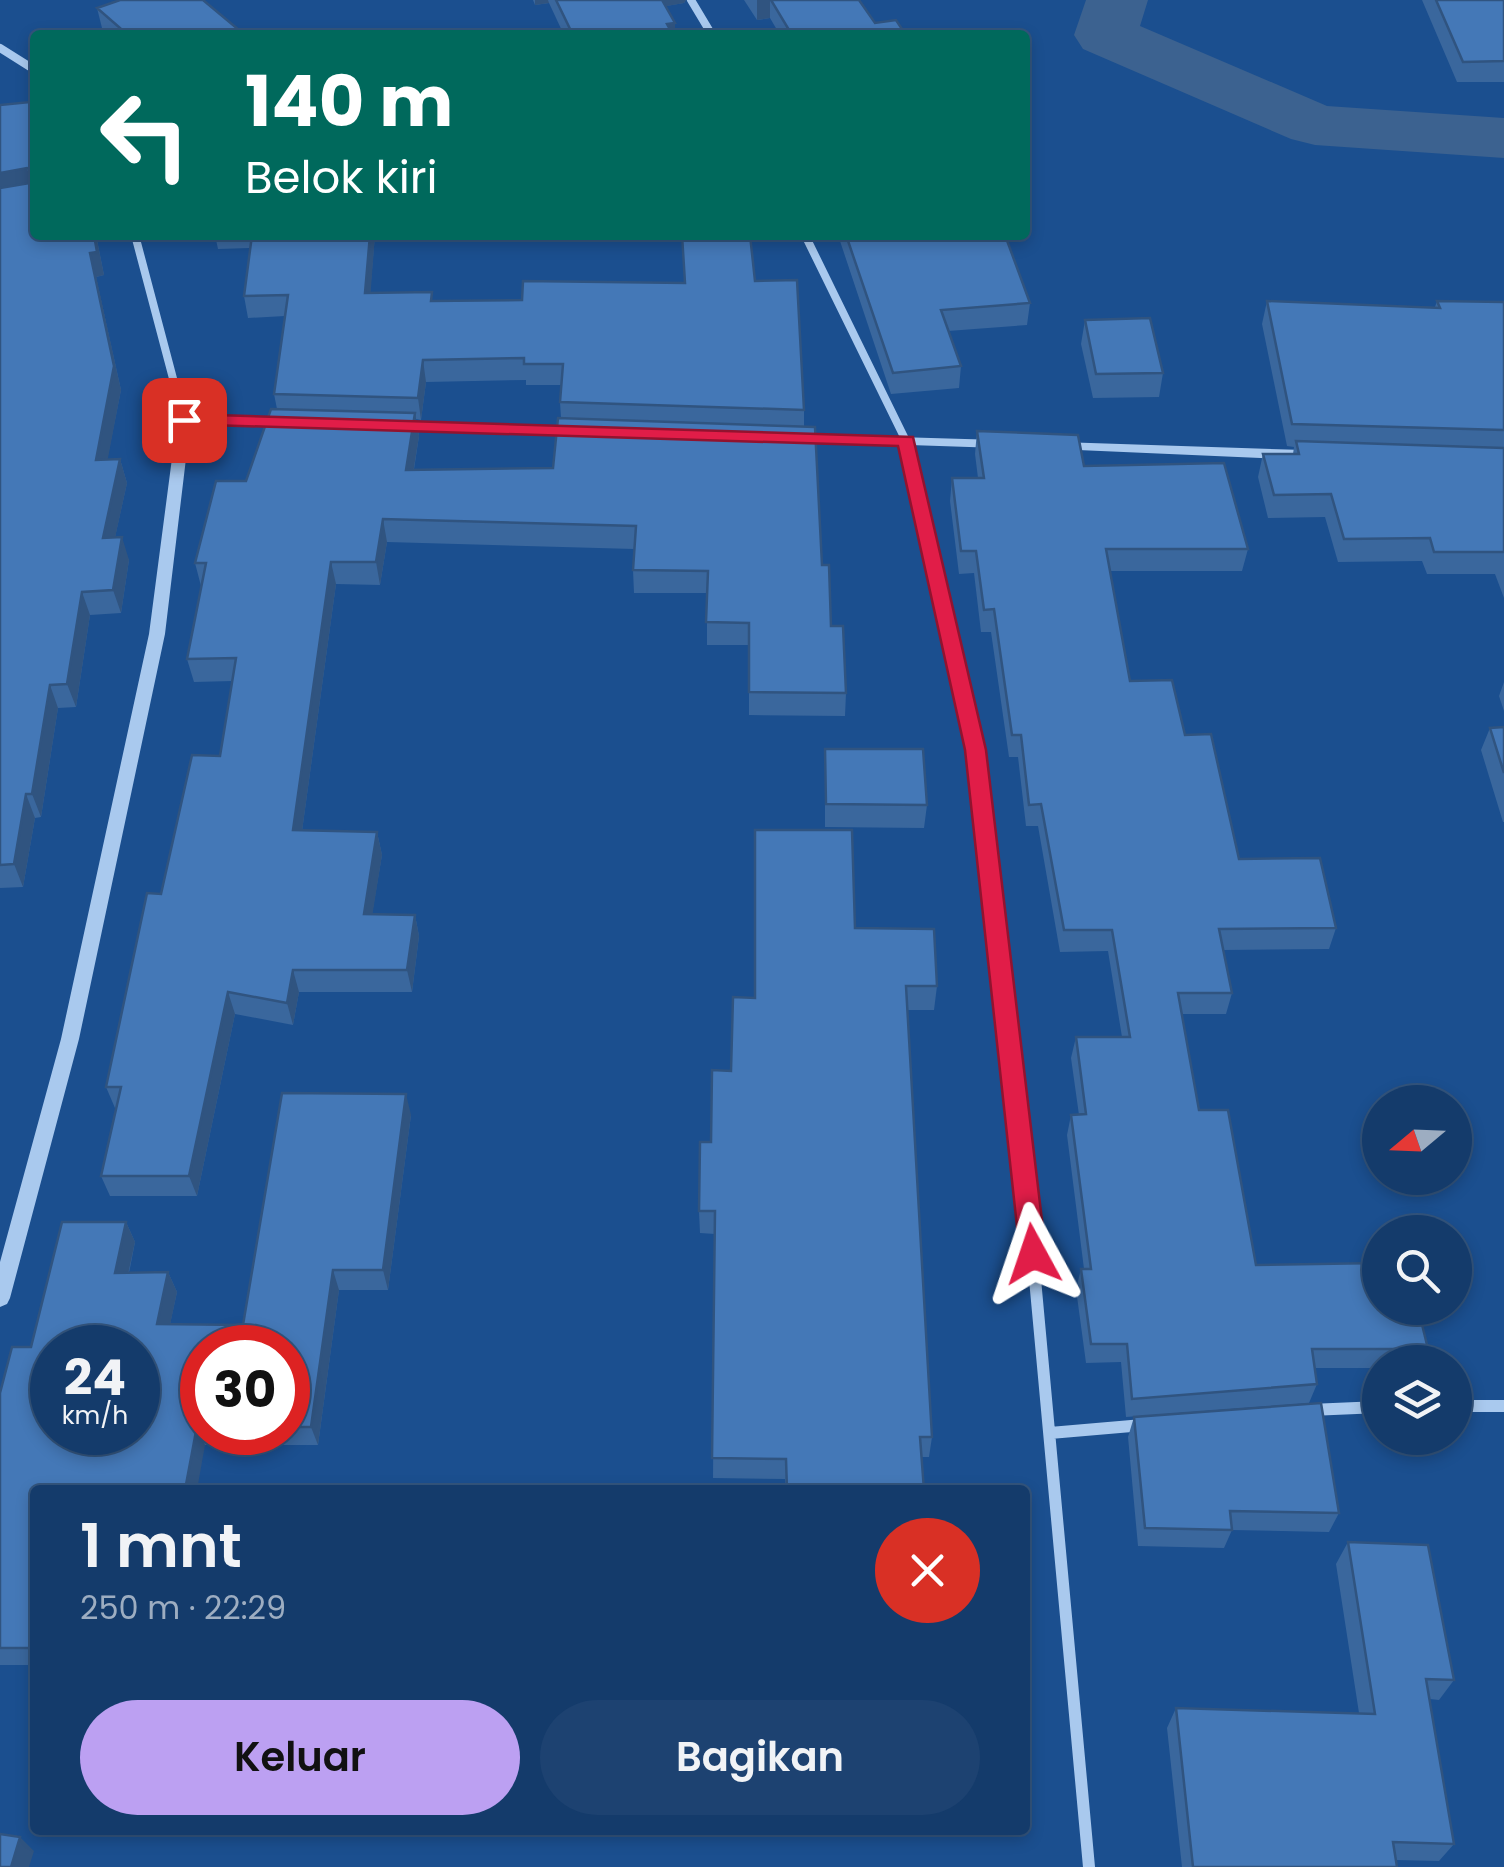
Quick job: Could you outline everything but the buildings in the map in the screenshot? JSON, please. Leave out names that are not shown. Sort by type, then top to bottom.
[{"type":"street","points":[[691,0],[709,30]]},
{"type":"street","points":[[0,48],[30,67]]},
{"type":"street","points":[[0,1298],[70,1039],[153,654],[184,420],[136,240]]},
{"type":"street","points":[[807,240],[906,441],[975,750],[1020,1112],[1089,1867]]},
{"type":"street","points":[[184,420],[301,423]]},
{"type":"street","points":[[379,426],[594,432]]},
{"type":"street","points":[[770,437],[1026,445]]},
{"type":"street","points":[[1046,446],[1325,456]]},
{"type":"street","points":[[1472,1406],[1504,1406]]},
{"type":"street","points":[[1288,1412],[1362,1408]]},
{"type":"street","points":[[1050,1433],[1149,1424]]},
{"type":"waterway","points":[[1117,0],[1106,35],[1315,125],[1504,138]]},
{"type":"route","points":[[184,420],[906,441],[975,750],[1020,1112],[1033,1254]]}]
